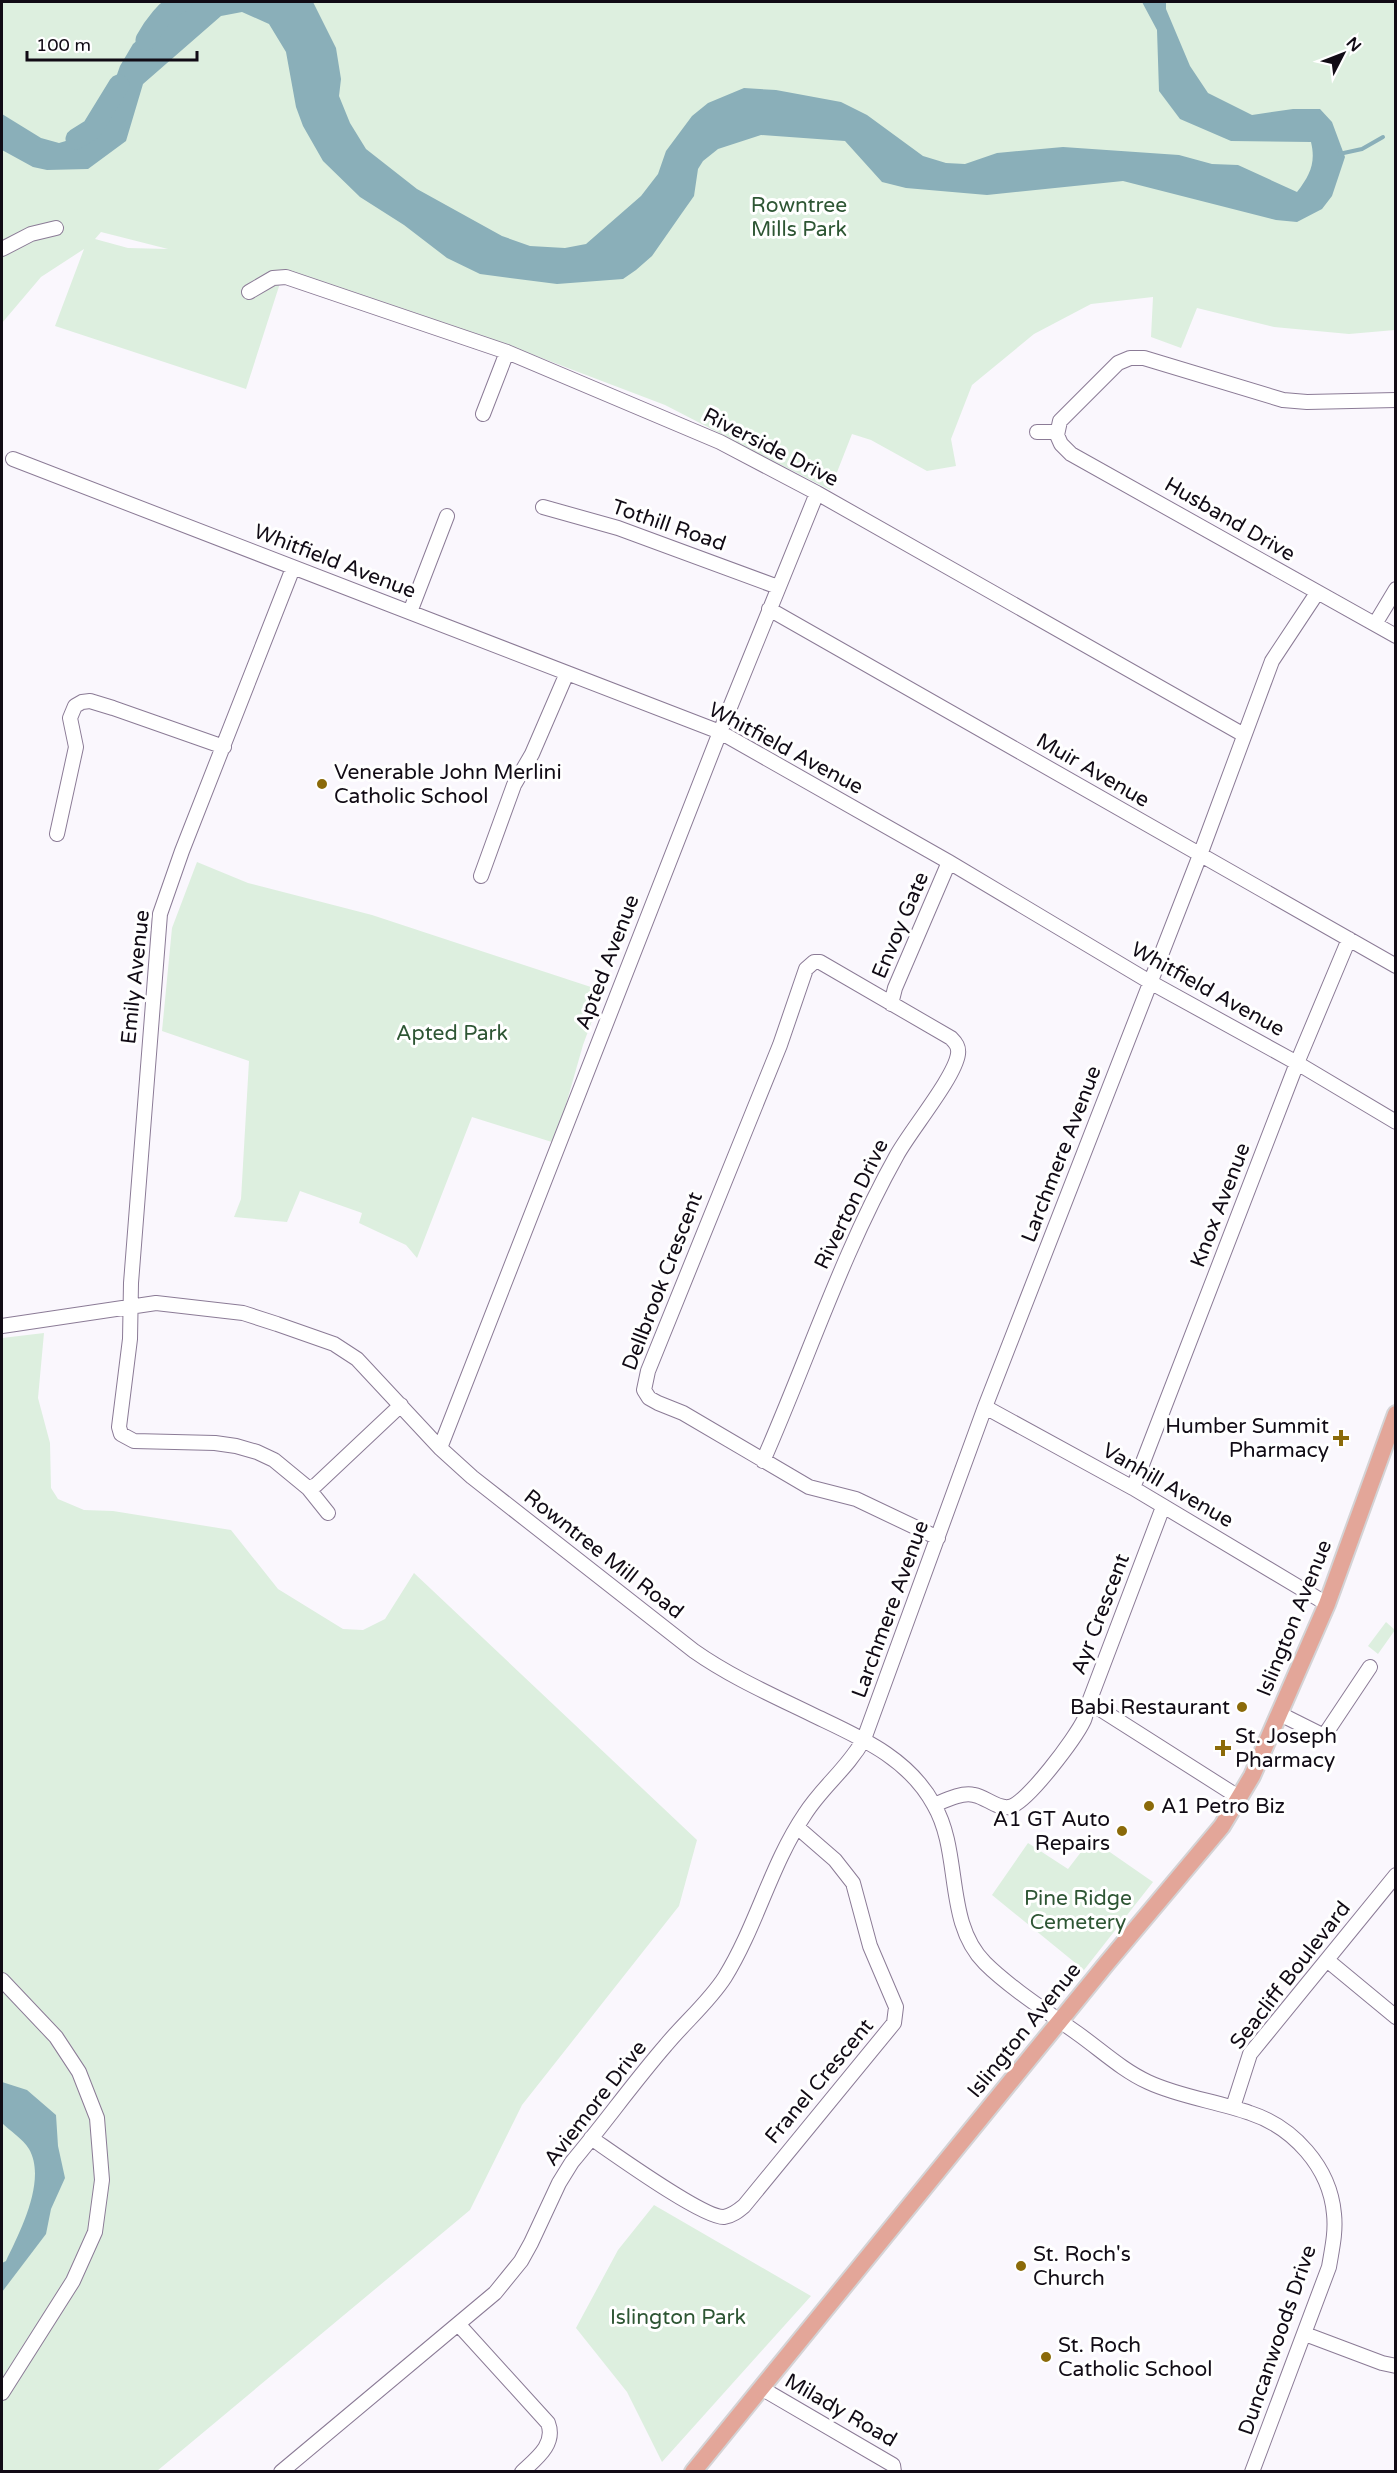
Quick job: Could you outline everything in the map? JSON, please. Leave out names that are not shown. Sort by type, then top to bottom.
[{"type":"main road","name":"Islington Avenue","points":[[693,2472],[1157,1902],[1207,1846],[1240,1798],[1280,1714],[1327,1605],[1395,1414]]},
{"type":"street","points":[[2,249],[31,234],[56,228]]},
{"type":"street","name":"Riverside Drive","points":[[249,292],[273,278],[286,277],[507,352],[720,442],[817,493],[1244,735]]},
{"type":"street","points":[[483,414],[507,352]]},
{"type":"street","points":[[1037,432],[1057,430],[1060,421],[1109,371],[1118,363],[1130,358],[1144,358],[1283,400],[1307,402],[1395,400]]},
{"type":"street","name":"Husband Drive","points":[[1057,430],[1061,444],[1071,454],[1395,636]]},
{"type":"street","name":"Whitfield Avenue","points":[[13,459],[720,732],[949,862],[1150,982],[1297,1063],[1395,1122]]},
{"type":"street","name":"Apted Avenue","points":[[440,1448],[720,732],[817,493]]},
{"type":"street","name":"Tothill Road","points":[[543,507],[618,528],[778,587]]},
{"type":"street","points":[[410,612],[447,516]]},
{"type":"street","name":"Emily Avenue","points":[[293,568],[160,914],[129,1348],[119,1426],[121,1434],[134,1442],[215,1443],[247,1449],[274,1460],[308,1488]]},
{"type":"street","points":[[1375,624],[1395,589]]},
{"type":"street","name":"Larchmere Avenue","points":[[864,1739],[985,1407],[1200,855],[1272,661],[1317,593]]},
{"type":"street","name":"Muir Avenue","points":[[769,609],[1395,966]]},
{"type":"street","points":[[480,876],[514,785],[532,754],[567,674]]},
{"type":"street","points":[[57,834],[76,747],[70,718],[75,706],[82,702],[90,701],[224,747]]},
{"type":"street","name":"Envoy Gate","points":[[891,1004],[895,988],[949,862]]},
{"type":"street","name":"Knox Avenue","points":[[1133,1488],[1297,1063],[1349,939]]},
{"type":"street","name":"Dellbrook Crescent","points":[[891,1004],[838,974],[824,963],[814,962],[806,969],[780,1045],[645,1380],[644,1390],[649,1398],[683,1413],[809,1487],[856,1499],[939,1538]]},
{"type":"street","name":"Riverton Drive","points":[[763,1461],[784,1413],[808,1347],[871,1202],[900,1149],[951,1071],[958,1056],[958,1048],[951,1038],[891,1004]]},
{"type":"street","name":"Rowntree Mill Road","points":[[2,1326],[156,1303],[243,1313],[334,1344],[357,1359],[440,1448],[472,1477],[719,1668],[864,1739],[896,1760],[912,1775],[934,1804],[949,1844],[959,1911],[966,1933],[976,1951],[985,1963],[1060,2021]]},
{"type":"street","points":[[328,1514],[308,1488],[316,1485],[401,1406]]},
{"type":"street","name":"Vanhill Avenue","points":[[985,1407],[1133,1488],[1303,1588],[1327,1605]]},
{"type":"street","name":"Ayr Crescent","points":[[1163,1507],[1089,1702],[1240,1798]]},
{"type":"street","points":[[1280,1714],[1324,1736],[1370,1667]]},
{"type":"street","points":[[934,1804],[964,1794],[973,1794],[1002,1808],[1017,1805],[1073,1738],[1084,1719],[1089,1702]]},
{"type":"street","name":"Aviemore Drive","points":[[281,2472],[459,2325],[495,2293],[521,2261],[559,2182],[572,2162],[666,2044],[723,1979],[750,1928],[774,1872],[797,1827],[806,1812],[856,1754],[864,1739]]},
{"type":"street","name":"Franel Crescent","points":[[591,2138],[707,2211],[724,2217],[734,2214],[744,2206],[894,2023],[897,2007],[870,1946],[853,1883],[835,1860],[797,1827]]},
{"type":"street","name":"Seacliff Boulevard","points":[[1233,2108],[1250,2054],[1395,1875]]},
{"type":"street","points":[[1327,1960],[1395,2018]]},
{"type":"street","points":[[2,1980],[56,2037],[79,2072],[97,2118],[102,2180],[94,2232],[73,2281],[2,2392]]},
{"type":"street","name":"Duncanwoods Drive","points":[[1060,2021],[1115,2063],[1144,2080],[1269,2121],[1298,2141],[1320,2170],[1329,2190],[1334,2213],[1335,2239],[1329,2266],[1252,2472]]},
{"type":"street","points":[[459,2325],[548,2423],[551,2431],[548,2445],[522,2472]]},
{"type":"street","points":[[1305,2334],[1395,2366]]},
{"type":"street","name":"Milady Road","points":[[761,2388],[893,2465],[894,2472]]},
{"type":"green space","name":"Rowntree Mills Park","points":[[2,2],[1395,2],[1395,330],[1349,334],[1274,327],[1197,308],[1181,348],[1151,337],[1153,297],[1091,304],[1034,334],[972,385],[951,439],[956,466],[927,471],[871,440],[852,434],[830,490],[665,405],[502,343],[374,299],[282,277],[246,389],[55,326],[84,249],[41,277],[2,323]],"holes":[[[101,232],[168,249],[128,248],[95,239]]]},
{"type":"green space","name":"Apted Park","points":[[197,862],[248,883],[372,915],[603,991],[583,1045],[555,1143],[472,1117],[417,1258],[406,1245],[359,1223],[362,1213],[300,1191],[287,1222],[234,1217],[241,1199],[249,1061],[162,1031],[172,928]]},
{"type":"green space","points":[[44,1333],[38,1398],[50,1443],[51,1488],[58,1499],[84,1510],[113,1511],[231,1530],[278,1589],[343,1629],[363,1630],[385,1619],[414,1573],[697,1840],[679,1906],[522,2105],[470,2210],[157,2471],[2,2471],[2,1338]]},
{"type":"green space","points":[[1386,1622],[1395,1630],[1378,1654],[1368,1646]]},
{"type":"green space","name":"Pine Ridge Cemetery","points":[[1091,1839],[1153,1882],[1084,1970],[992,1895],[1028,1843],[1068,1869]]},
{"type":"green space","name":"Islington Park","points":[[654,2205],[811,2296],[662,2462],[627,2392],[576,2328],[618,2250]]},
{"type":"water","points":[[182,2],[313,2],[336,48],[341,79],[339,96],[350,123],[366,149],[417,189],[502,236],[530,246],[565,248],[586,244],[641,196],[658,174],[666,151],[692,116],[708,103],[744,88],[776,90],[841,102],[867,115],[923,156],[946,163],[965,164],[997,153],[1063,147],[1179,155],[1212,164],[1238,165],[1297,192],[1311,168],[1313,156],[1311,142],[1231,141],[1180,119],[1159,91],[1157,30],[1142,2],[1166,2],[1166,9],[1190,66],[1208,93],[1252,115],[1293,109],[1320,109],[1332,122],[1345,157],[1332,196],[1322,209],[1297,222],[1276,220],[1123,181],[987,195],[906,188],[882,182],[845,141],[761,135],[718,149],[703,161],[698,169],[694,196],[652,256],[623,279],[557,284],[480,274],[447,258],[404,225],[360,197],[323,161],[303,126],[296,107],[286,52],[269,24],[242,12],[221,16],[143,84],[126,141],[88,169],[47,170],[33,167],[2,150],[2,114],[41,138],[59,143],[76,138],[102,117],[120,66],[133,44]]},
{"type":"water","points":[[2,2082],[27,2090],[56,2115],[58,2146],[65,2178],[51,2209],[46,2234],[2,2292],[2,2263],[6,2261],[30,2206],[35,2176],[34,2162],[29,2149],[2,2123]]},
{"type":"waterway","points":[[146,40],[166,13],[182,2]]},
{"type":"waterway","points":[[76,139],[92,129],[119,85]]},
{"type":"waterway","points":[[1339,154],[1362,149],[1383,137]]},
{"type":"place","name":"Venerable John Merlini Catholic School","points":[[322,784]]},
{"type":"place","name":"Humber Summit Pharmacy","points":[[1341,1438]]},
{"type":"place","name":"Babi Restaurant","points":[[1242,1707]]},
{"type":"place","name":"St. Joseph Pharmacy","points":[[1223,1748]]},
{"type":"place","name":"A1 Petro Biz","points":[[1149,1806]]},
{"type":"place","name":"A1 GT Auto Repairs","points":[[1122,1831]]},
{"type":"place","name":"St. Roch's Church","points":[[1021,2266]]},
{"type":"place","name":"St. Roch Catholic School","points":[[1046,2357]]}]
